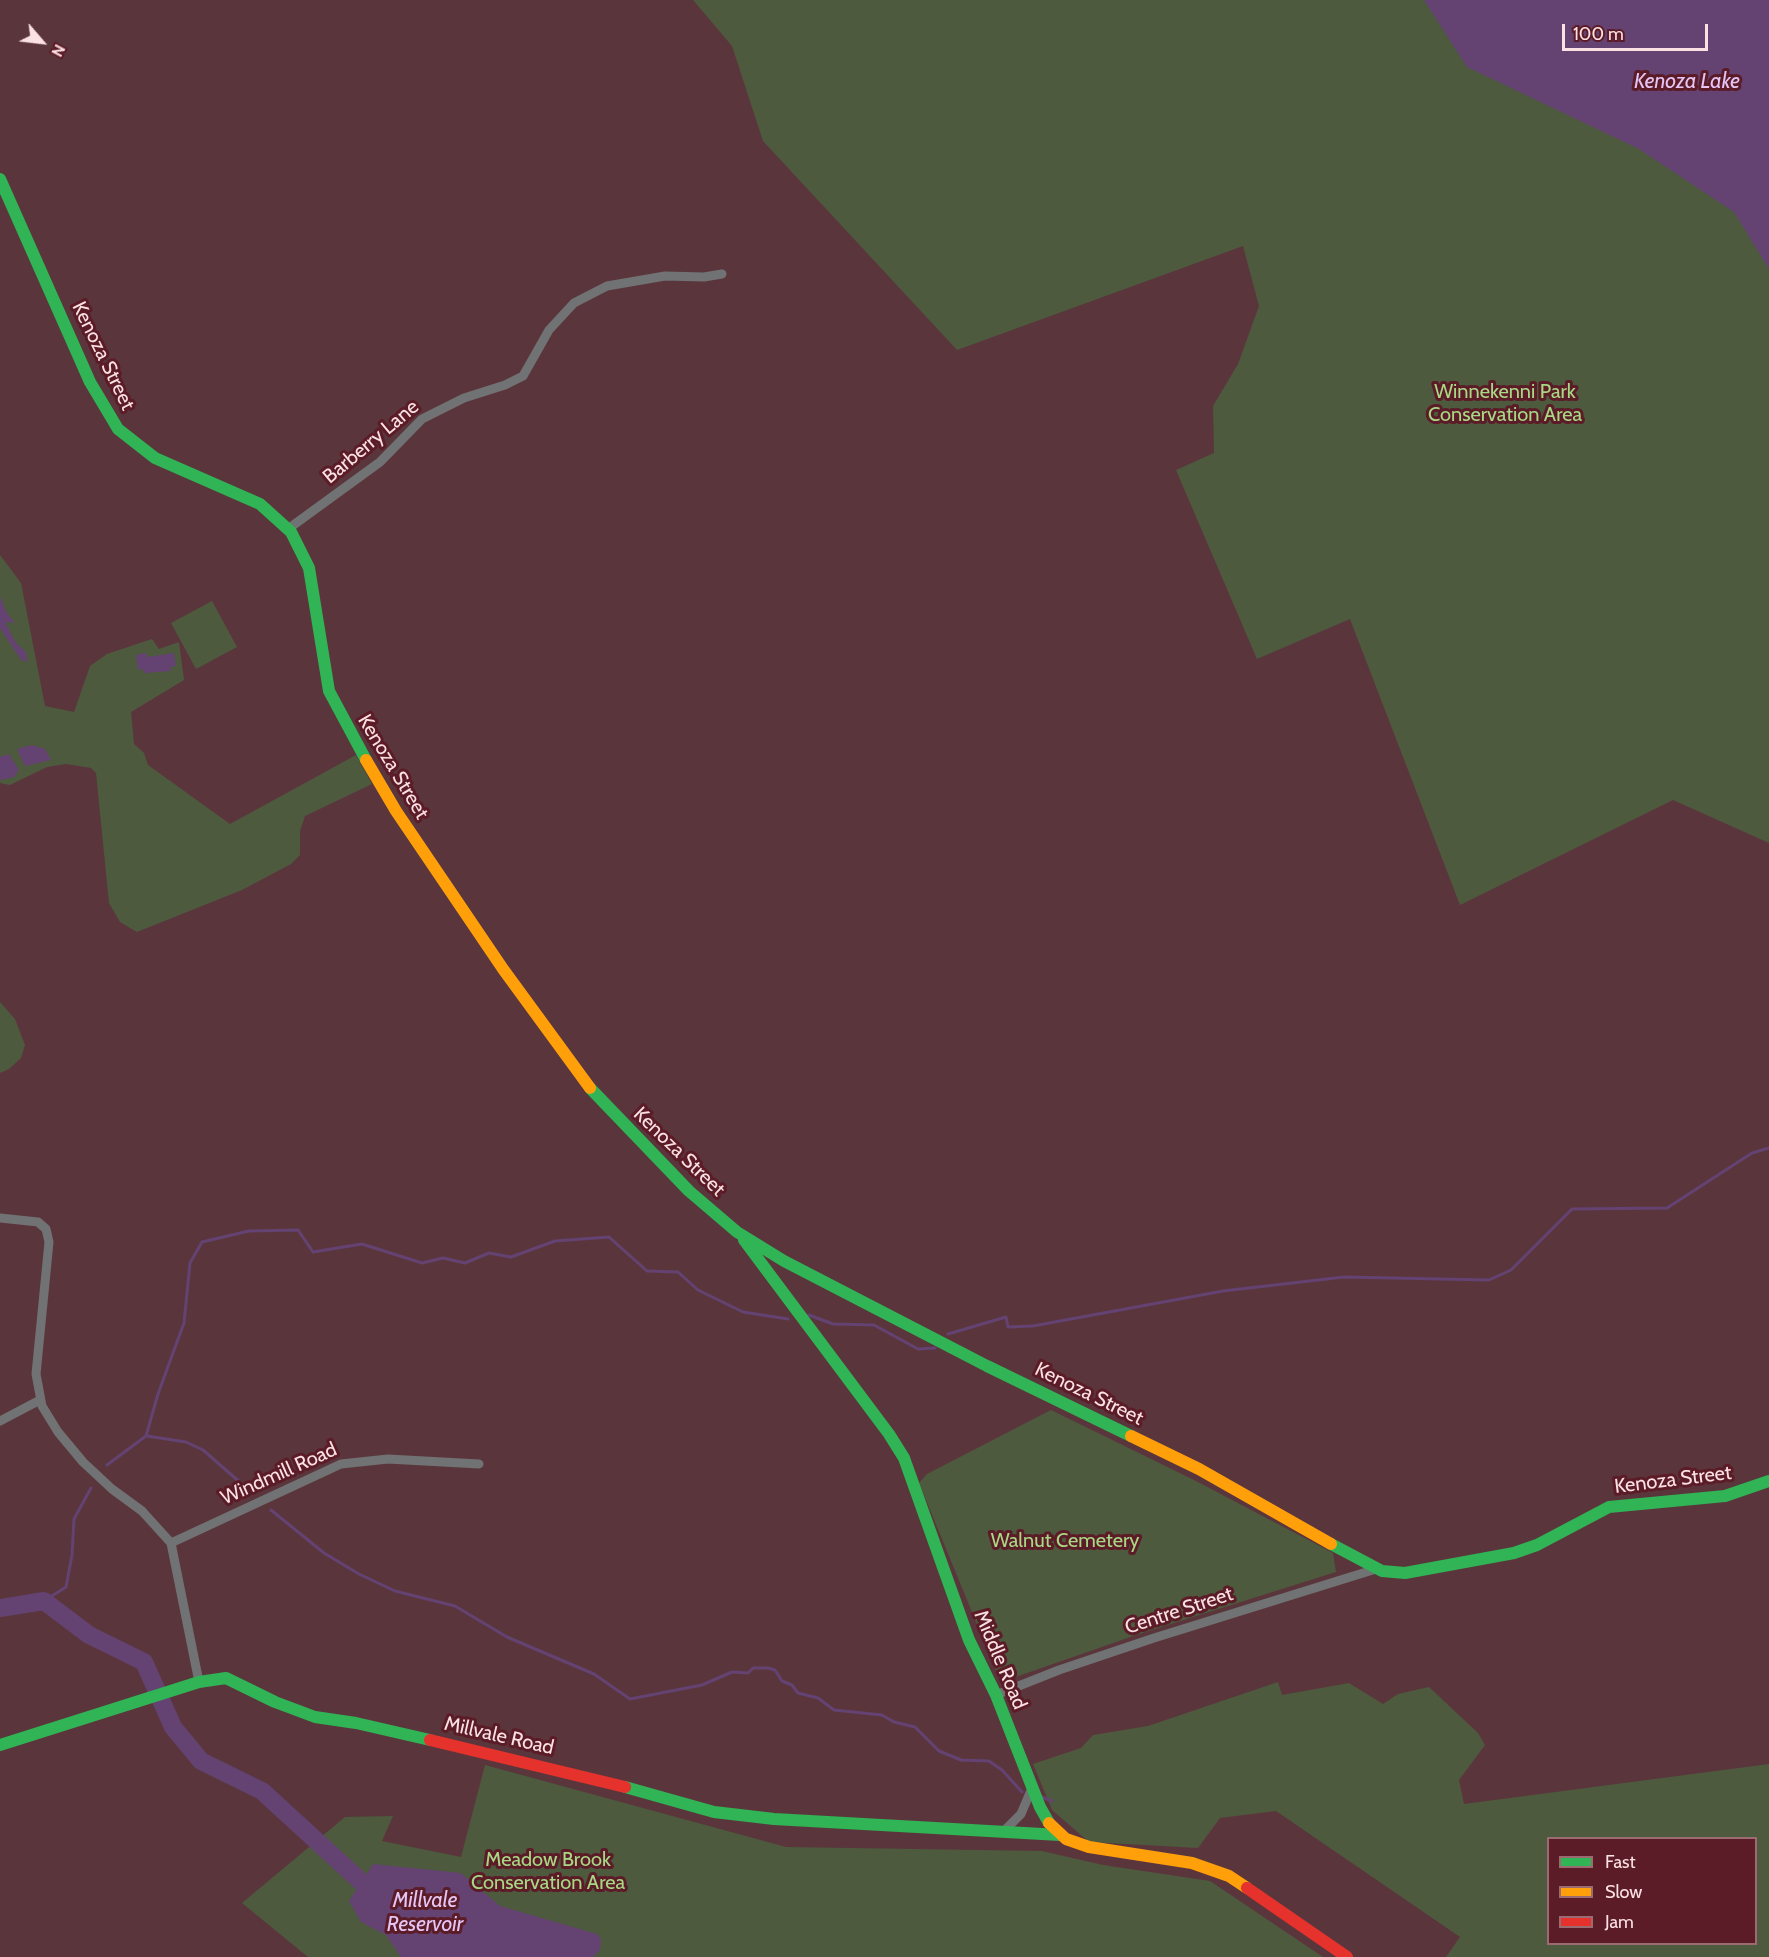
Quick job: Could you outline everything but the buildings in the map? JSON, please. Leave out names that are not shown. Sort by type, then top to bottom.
[{"type":"street","name":"Kenoza Street","points":[[0,179],[90,382],[118,429],[155,458],[251,498],[274,514],[288,528],[301,547],[309,568],[331,697],[396,811],[502,969],[591,1090],[689,1191],[738,1232],[779,1258],[998,1371],[1199,1469],[1376,1569],[1405,1573],[1514,1553],[1537,1545],[1609,1508],[1638,1503],[1725,1496],[1769,1481]]},
{"type":"street","name":"Barberry Lane","points":[[288,528],[380,462],[422,419],[464,398],[505,386],[523,376],[549,330],[574,303],[607,286],[665,276],[704,277],[722,273]]},
{"type":"street","points":[[0,1218],[38,1222],[43,1225],[48,1235],[36,1374],[40,1400],[58,1432],[84,1462],[150,1519],[171,1543],[199,1682]]},
{"type":"street","name":"Middle Road","points":[[738,1232],[889,1434],[904,1458],[969,1640],[996,1695],[1045,1817],[1060,1835]]},
{"type":"street","points":[[0,1421],[40,1400]]},
{"type":"street","name":"Windmill Road","points":[[171,1543],[341,1464],[388,1459],[479,1464]]},
{"type":"street","name":"Centre Street","points":[[996,1695],[1135,1644],[1376,1569]]},
{"type":"street","name":"Millvale Road","points":[[0,1745],[199,1682],[226,1678],[249,1687],[275,1702],[315,1718],[356,1723],[575,1773],[714,1812],[774,1819],[1005,1830],[1060,1835]]},
{"type":"street","points":[[1005,1830],[1020,1814],[1032,1788]]},
{"type":"street","points":[[1060,1835],[1089,1847],[1208,1867],[1239,1882],[1347,1957]]},
{"type":"green space","name":"Winnekenni Park Conservation Area","points":[[693,0],[1769,0],[1769,843],[1673,800],[1460,905],[1350,619],[1257,659],[1176,470],[1214,453],[1213,406],[1238,364],[1259,306],[1243,246],[957,350],[763,141],[732,46]]},
{"type":"green space","points":[[0,555],[21,583],[45,706],[74,712],[90,666],[107,654],[152,639],[159,649],[179,642],[184,680],[131,712],[134,744],[144,753],[148,765],[230,824],[356,755],[372,784],[305,816],[300,831],[300,855],[291,864],[242,890],[137,932],[120,922],[109,903],[96,773],[91,768],[66,764],[47,767],[10,785],[0,783]]},
{"type":"green space","points":[[212,601],[237,647],[196,669],[171,623]]},
{"type":"green space","points":[[0,1002],[15,1019],[25,1045],[21,1058],[9,1069],[0,1073]]},
{"type":"green space","name":"Walnut Cemetery","points":[[1051,1410],[1194,1480],[1333,1553],[1336,1572],[1139,1634],[1007,1680],[997,1673],[919,1483],[927,1474]]},
{"type":"green space","points":[[1278,1682],[1282,1695],[1349,1683],[1383,1704],[1398,1694],[1429,1687],[1478,1733],[1485,1745],[1459,1780],[1464,1804],[1769,1764],[1769,1957],[1446,1957],[1460,1937],[1276,1811],[1220,1818],[1198,1848],[1089,1842],[1052,1810],[1033,1764],[1081,1748],[1093,1735],[1148,1726]]},
{"type":"green space","name":"Meadow Brook Conservation Area","points":[[485,1765],[786,1847],[1042,1851],[1103,1865],[1210,1881],[1323,1957],[308,1957],[242,1903],[345,1817],[393,1816],[382,1841],[461,1857]]},
{"type":"water","name":"Kenoza Lake","points":[[1424,0],[1769,0],[1769,269],[1734,212],[1639,149],[1467,67]]},
{"type":"water","points":[[0,597],[7,613],[15,623],[6,622],[6,624],[16,643],[26,652],[27,662],[21,660],[0,628]]},
{"type":"water","points":[[146,653],[147,657],[174,653],[176,666],[170,667],[171,671],[144,673],[143,669],[138,670],[136,655]]},
{"type":"water","points":[[32,745],[45,749],[51,760],[25,766],[17,749]]},
{"type":"water","points":[[9,754],[19,770],[14,777],[0,780],[0,757]]},
{"type":"water","name":"Millvale Reservoir","points":[[373,1864],[461,1873],[500,1906],[597,1934],[601,1939],[600,1950],[593,1957],[401,1957],[386,1935],[361,1922],[349,1901]]},
{"type":"waterway","points":[[948,1334],[1006,1317],[1008,1327],[1033,1326],[1223,1291],[1344,1277],[1489,1280],[1511,1270],[1572,1209],[1667,1208],[1752,1153],[1769,1148]]},
{"type":"waterway","points":[[107,1465],[146,1436],[158,1394],[184,1323],[190,1263],[202,1242],[249,1231],[298,1230],[313,1252],[362,1244],[422,1263],[443,1258],[465,1263],[489,1253],[511,1257],[555,1241],[609,1237],[647,1271],[678,1272],[698,1290],[743,1312],[788,1319]]},
{"type":"waterway","points":[[809,1315],[833,1324],[874,1325],[918,1349],[935,1348]]},
{"type":"waterway","points":[[147,1436],[186,1442],[203,1450],[250,1491]]},
{"type":"waterway","points":[[44,1601],[66,1587],[72,1555],[74,1519],[91,1488]]},
{"type":"waterway","points":[[271,1510],[324,1553],[359,1574],[395,1591],[455,1606],[507,1637],[594,1674],[630,1699],[702,1685],[732,1672],[748,1673],[753,1668],[768,1668],[775,1670],[782,1681],[792,1685],[798,1693],[818,1698],[834,1710],[882,1715],[894,1722],[915,1727],[939,1751],[961,1760],[989,1761],[1002,1770],[1022,1792]]},
{"type":"waterway","points":[[0,1608],[44,1601],[89,1635],[144,1662],[173,1727],[201,1761],[262,1791],[380,1899]]},
{"type":"waterway","points":[[1042,1797],[1052,1801]]},
{"type":"traffic: fast","points":[[0,179],[90,382],[118,429],[155,458],[260,504],[291,532],[309,568],[329,691],[366,760]]},
{"type":"traffic: fast","points":[[590,1088],[689,1191],[737,1232],[784,1261],[987,1366],[1131,1436]]},
{"type":"traffic: fast","points":[[744,1240],[889,1434],[904,1458],[969,1640],[996,1695],[1040,1807],[1049,1823]]},
{"type":"traffic: fast","points":[[1331,1544],[1382,1571],[1405,1573],[1514,1553],[1537,1545],[1609,1507],[1725,1496],[1769,1481]]},
{"type":"traffic: fast","points":[[0,1745],[199,1682],[226,1678],[275,1702],[315,1717],[356,1723],[430,1740]]},
{"type":"traffic: fast","points":[[625,1787],[714,1812],[774,1819],[1060,1835]]},
{"type":"traffic: slow","points":[[366,760],[396,811],[503,969],[590,1088]]},
{"type":"traffic: slow","points":[[1131,1436],[1199,1469],[1331,1544]]},
{"type":"traffic: slow","points":[[1049,1823],[1066,1839],[1089,1847],[1192,1863],[1229,1876],[1247,1888]]},
{"type":"traffic: jam","points":[[430,1740],[625,1787]]},
{"type":"traffic: jam","points":[[1247,1888],[1347,1957]]}]
